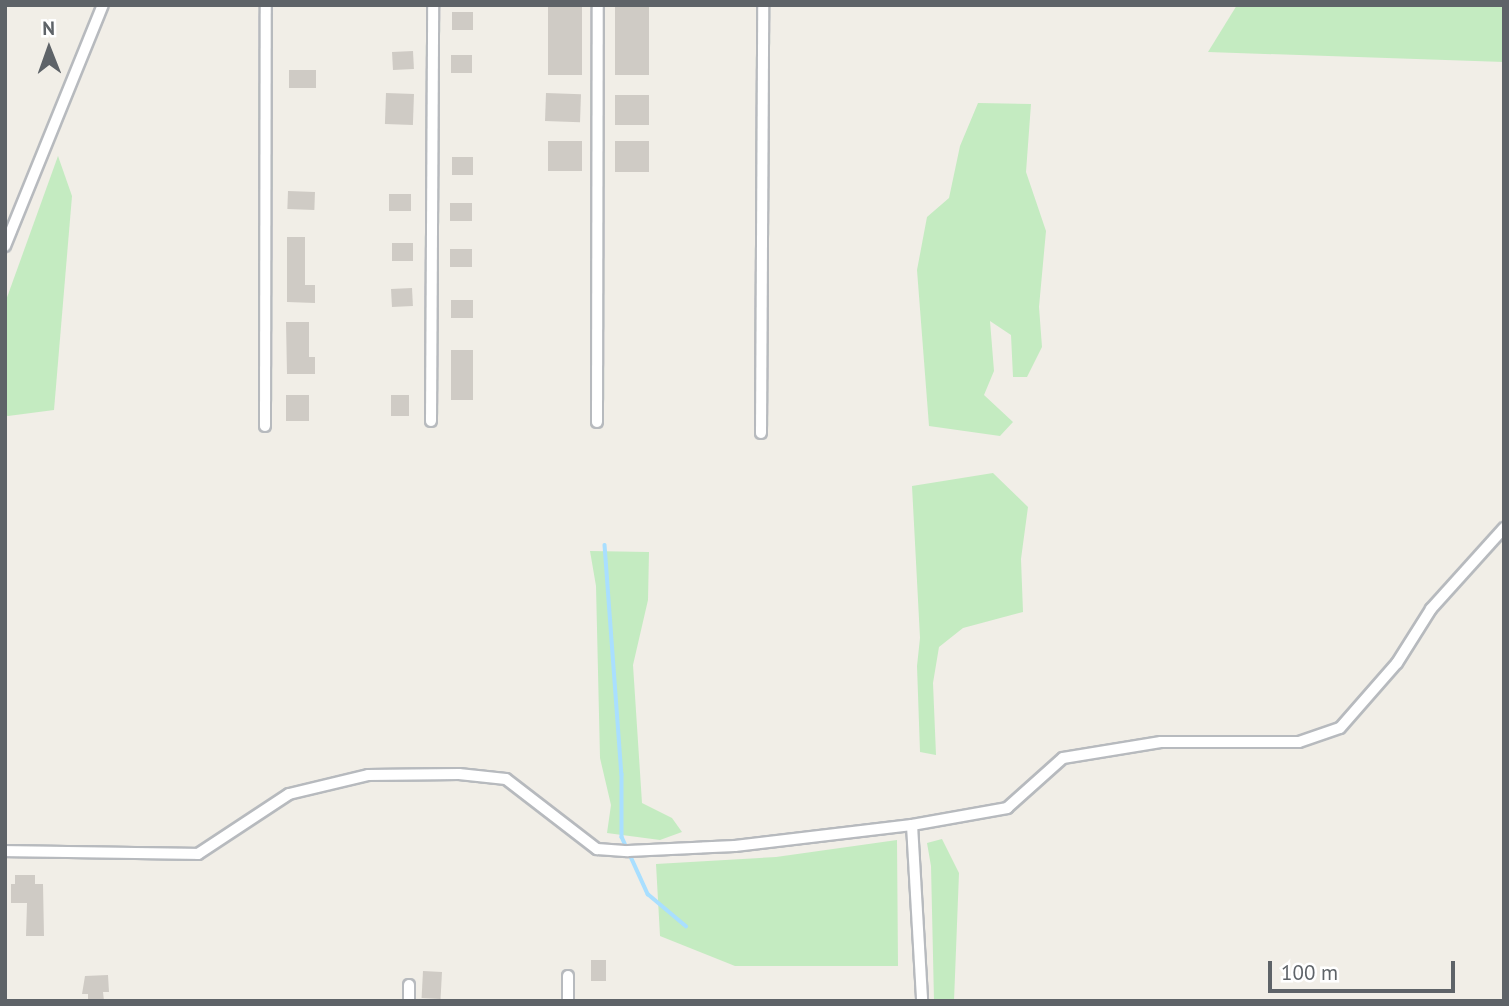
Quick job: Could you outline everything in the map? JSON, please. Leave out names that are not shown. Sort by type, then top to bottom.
[{"type":"street","points":[[5,247],[103,5]]},
{"type":"street","points":[[265,426],[266,5]]},
{"type":"street","points":[[431,421],[433,5]]},
{"type":"street","points":[[597,422],[598,5]]},
{"type":"street","points":[[761,433],[763,5]]},
{"type":"street","points":[[5,851],[198,854],[289,793],[368,775],[459,774],[506,779],[597,849],[735,846],[912,825],[1007,808],[1063,758],[1161,741],[1299,742],[1340,728],[1397,663],[1431,609],[1504,528]]},
{"type":"street","points":[[912,825],[922,1001]]},
{"type":"street","points":[[568,976],[568,1001]]},
{"type":"street","points":[[409,985],[409,1001]]},
{"type":"green space","points":[[1237,5],[1504,5],[1504,62],[1208,52]]},
{"type":"green space","points":[[978,103],[1031,104],[1026,172],[1046,231],[1039,307],[1042,347],[1027,377],[1013,377],[1011,335],[990,321],[994,371],[984,395],[1013,422],[1000,436],[929,426],[917,270],[927,217],[949,198],[960,146]]},
{"type":"green space","points":[[58,156],[72,196],[54,410],[8,416],[5,415],[5,303]]},
{"type":"green space","points":[[993,473],[1028,507],[1021,559],[1023,612],[963,628],[939,647],[933,683],[936,755],[920,752],[917,666],[920,638],[912,486]]},
{"type":"green space","points":[[590,551],[649,552],[648,600],[633,665],[642,803],[672,818],[682,832],[660,840],[607,833],[611,805],[600,758],[596,586]]},
{"type":"green space","points":[[942,839],[959,873],[954,1001],[934,1001],[931,866],[927,843]]},
{"type":"green space","points":[[897,840],[898,966],[735,966],[660,936],[656,864],[776,857]]},
{"type":"building","points":[[548,5],[582,5],[582,75],[548,75]]},
{"type":"building","points":[[615,5],[649,5],[649,75],[615,75]]},
{"type":"building","points":[[452,12],[473,12],[473,30],[452,30]]},
{"type":"building","points":[[413,51],[414,69],[393,70],[392,52]]},
{"type":"building","points":[[451,55],[472,55],[472,73],[451,73]]},
{"type":"building","points":[[289,70],[316,70],[316,88],[289,88]]},
{"type":"building","points":[[386,93],[414,94],[413,125],[385,124]]},
{"type":"building","points":[[546,93],[581,94],[580,122],[545,121]]},
{"type":"building","points":[[615,95],[649,95],[649,125],[615,125]]},
{"type":"building","points":[[548,141],[582,141],[582,171],[548,171]]},
{"type":"building","points":[[615,141],[649,141],[649,172],[615,172]]},
{"type":"building","points":[[452,157],[473,157],[473,175],[452,175]]},
{"type":"building","points":[[288,191],[315,192],[314,210],[287,209]]},
{"type":"building","points":[[389,194],[411,194],[411,211],[389,211]]},
{"type":"building","points":[[450,203],[472,203],[472,221],[450,221]]},
{"type":"building","points":[[287,237],[305,237],[305,285],[315,285],[315,303],[287,302]]},
{"type":"building","points":[[392,243],[413,243],[413,261],[392,261]]},
{"type":"building","points":[[450,249],[472,249],[472,267],[450,267]]},
{"type":"building","points":[[412,288],[413,306],[392,307],[391,289]]},
{"type":"building","points":[[451,300],[473,300],[473,318],[451,318]]},
{"type":"building","points":[[286,322],[309,322],[309,357],[315,357],[315,374],[287,374]]},
{"type":"building","points":[[451,350],[473,350],[473,400],[451,400]]},
{"type":"building","points":[[286,395],[309,395],[309,421],[286,421]]},
{"type":"building","points":[[391,395],[409,395],[409,416],[391,416]]},
{"type":"building","points":[[15,875],[35,875],[35,884],[43,884],[44,936],[26,936],[27,903],[11,903],[11,884],[15,884]]},
{"type":"building","points":[[591,960],[606,960],[606,981],[591,981]]},
{"type":"building","points":[[423,971],[442,972],[441,999],[422,998]]},
{"type":"building","points":[[108,975],[109,992],[103,992],[104,1001],[88,1001],[88,994],[82,994],[85,976]]},
{"type":"waterway","points":[[605,545],[622,774],[622,837],[648,894],[686,926]]}]
